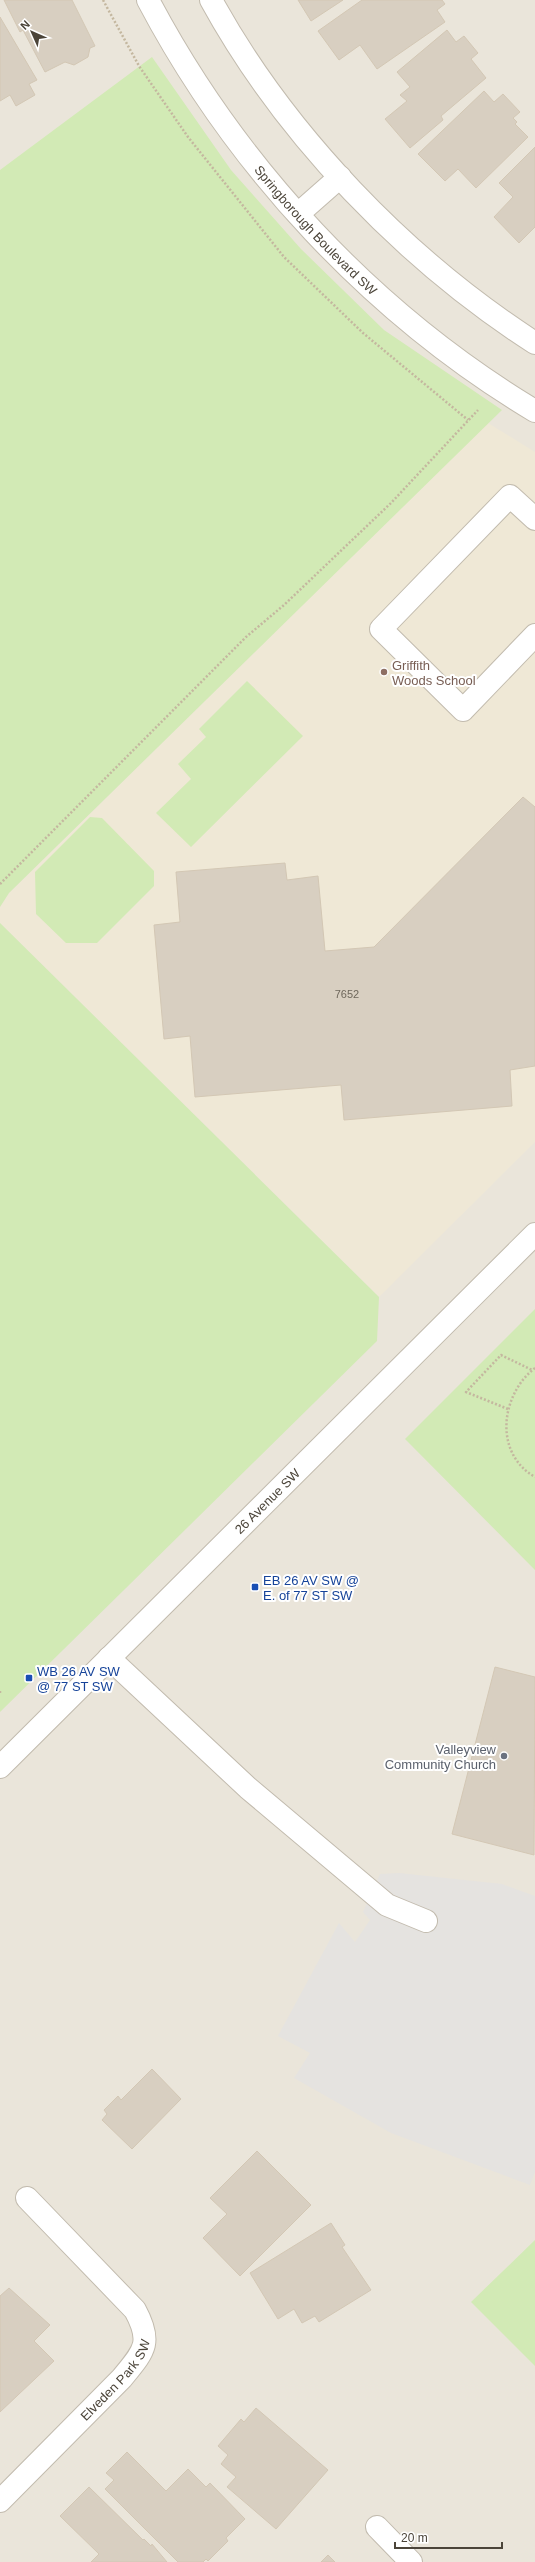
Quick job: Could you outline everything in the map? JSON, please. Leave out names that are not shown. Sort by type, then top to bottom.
[{"type":"street","name":"Springborough Boulevard SW","points":[[148,0],[180,57],[217,113],[263,174],[298,214],[352,269],[421,332],[499,389],[535,411]]},
{"type":"street","points":[[211,0],[254,68],[297,126],[340,177],[424,260],[463,292],[535,343]]},
{"type":"street","points":[[298,214],[340,177]]},
{"type":"street","points":[[535,519],[510,496],[381,629],[463,710],[535,635]]},
{"type":"street","name":"26 Avenue SW","points":[[0,1767],[535,1234]]},
{"type":"street","points":[[110,1658],[248,1788],[387,1905],[426,1921]]},
{"type":"street","name":"Elveden Park SW","points":[[0,2501],[122,2378],[139,2358],[145,2344],[145,2327],[136,2310],[27,2198]]},
{"type":"street","points":[[377,2528],[411,2562]]},
{"type":"path","points":[[0,884],[246,637],[284,605],[392,503],[499,389]]},
{"type":"path","points":[[508,1409],[466,1392],[501,1355],[534,1369],[518,1386],[508,1409],[507,1438],[512,1452],[520,1464],[535,1477]]},
{"type":"shaded area","points":[[0,0],[535,0],[535,2562],[0,2562]]},
{"type":"shaded area","name":"Griffith Woods School","points":[[488,423],[535,452],[535,1142],[379,1297],[0,923],[0,907],[9,893]]},
{"type":"shaded area","points":[[399,1873],[502,1884],[535,1896],[535,2172],[530,2185],[391,2133],[294,2078],[310,2053],[278,2036],[339,1923],[355,1942],[370,1920],[363,1912],[380,1874]]},
{"type":"green space","points":[[152,57],[231,170],[301,249],[384,330],[502,410],[9,893],[0,907],[0,170]]},
{"type":"green space","points":[[247,681],[303,736],[191,847],[156,813],[191,779],[178,764],[206,737],[199,729]]},
{"type":"green space","points":[[90,817],[102,818],[154,871],[154,886],[97,943],[66,943],[36,914],[35,872]]},
{"type":"green space","points":[[0,923],[379,1297],[377,1341],[0,1712]]},
{"type":"green space","points":[[535,1309],[535,1570],[405,1439]]},
{"type":"green space","points":[[535,2240],[535,2366],[471,2302]]},
{"type":"building","points":[[4,0],[72,0],[95,46],[90,48],[88,57],[74,65],[65,62],[45,72],[23,30],[20,32]]},
{"type":"building","points":[[298,0],[343,0],[311,21]]},
{"type":"building","points":[[362,0],[442,0],[445,4],[437,10],[445,22],[377,69],[360,45],[339,60],[318,31]]},
{"type":"building","points":[[0,17],[37,80],[29,84],[35,95],[16,106],[10,95],[0,101]]},
{"type":"building","points":[[447,30],[456,42],[464,36],[478,53],[471,59],[486,78],[441,116],[443,120],[410,148],[385,119],[407,101],[400,95],[410,87],[397,72]]},
{"type":"building","points":[[484,91],[494,102],[503,94],[520,112],[513,118],[517,122],[515,124],[528,137],[476,188],[458,169],[445,181],[418,154]]},
{"type":"building","points":[[535,147],[535,227],[519,243],[494,217],[513,197],[499,183]]},
{"type":"building","points":[[523,797],[535,807],[535,1066],[510,1070],[512,1106],[344,1120],[341,1085],[195,1097],[190,1036],[164,1039],[154,925],[180,922],[176,872],[285,863],[287,880],[318,876],[325,951],[374,947]]},
{"type":"building","name":"Valleyview Community Church","points":[[495,1667],[535,1677],[534,1855],[452,1834]]},
{"type":"building","points":[[152,2069],[181,2099],[132,2149],[102,2120],[107,2114],[104,2110],[118,2096],[121,2100]]},
{"type":"building","points":[[257,2151],[311,2205],[240,2276],[203,2238],[227,2214],[210,2198]]},
{"type":"building","points":[[331,2223],[345,2245],[342,2247],[371,2290],[319,2322],[315,2316],[302,2323],[294,2309],[278,2319],[250,2273]]},
{"type":"building","points":[[9,2288],[50,2325],[34,2341],[54,2361],[0,2412],[0,2296]]},
{"type":"building","points":[[256,2408],[328,2470],[276,2529],[227,2487],[236,2477],[221,2464],[228,2455],[218,2446],[241,2419],[244,2422]]},
{"type":"building","points":[[127,2452],[166,2491],[188,2469],[206,2487],[210,2483],[245,2519],[226,2538],[228,2541],[208,2561],[206,2559],[203,2562],[178,2562],[105,2489],[114,2480],[106,2473]]},
{"type":"building","points":[[89,2487],[143,2540],[144,2539],[151,2546],[152,2544],[167,2562],[91,2562],[99,2554],[60,2516]]},
{"type":"building","points":[[328,2555],[335,2562],[321,2562]]},
{"type":"place","name":"Griffith Woods School","points":[[384,672]]},
{"type":"place","name":"EB 26 AV SW @ E. of 77 ST SW","points":[[255,1587]]},
{"type":"place","name":"WB 26 AV SW @ 77 ST SW","points":[[29,1678]]},
{"type":"place","name":"Valleyview Community Church","points":[[504,1756]]}]
